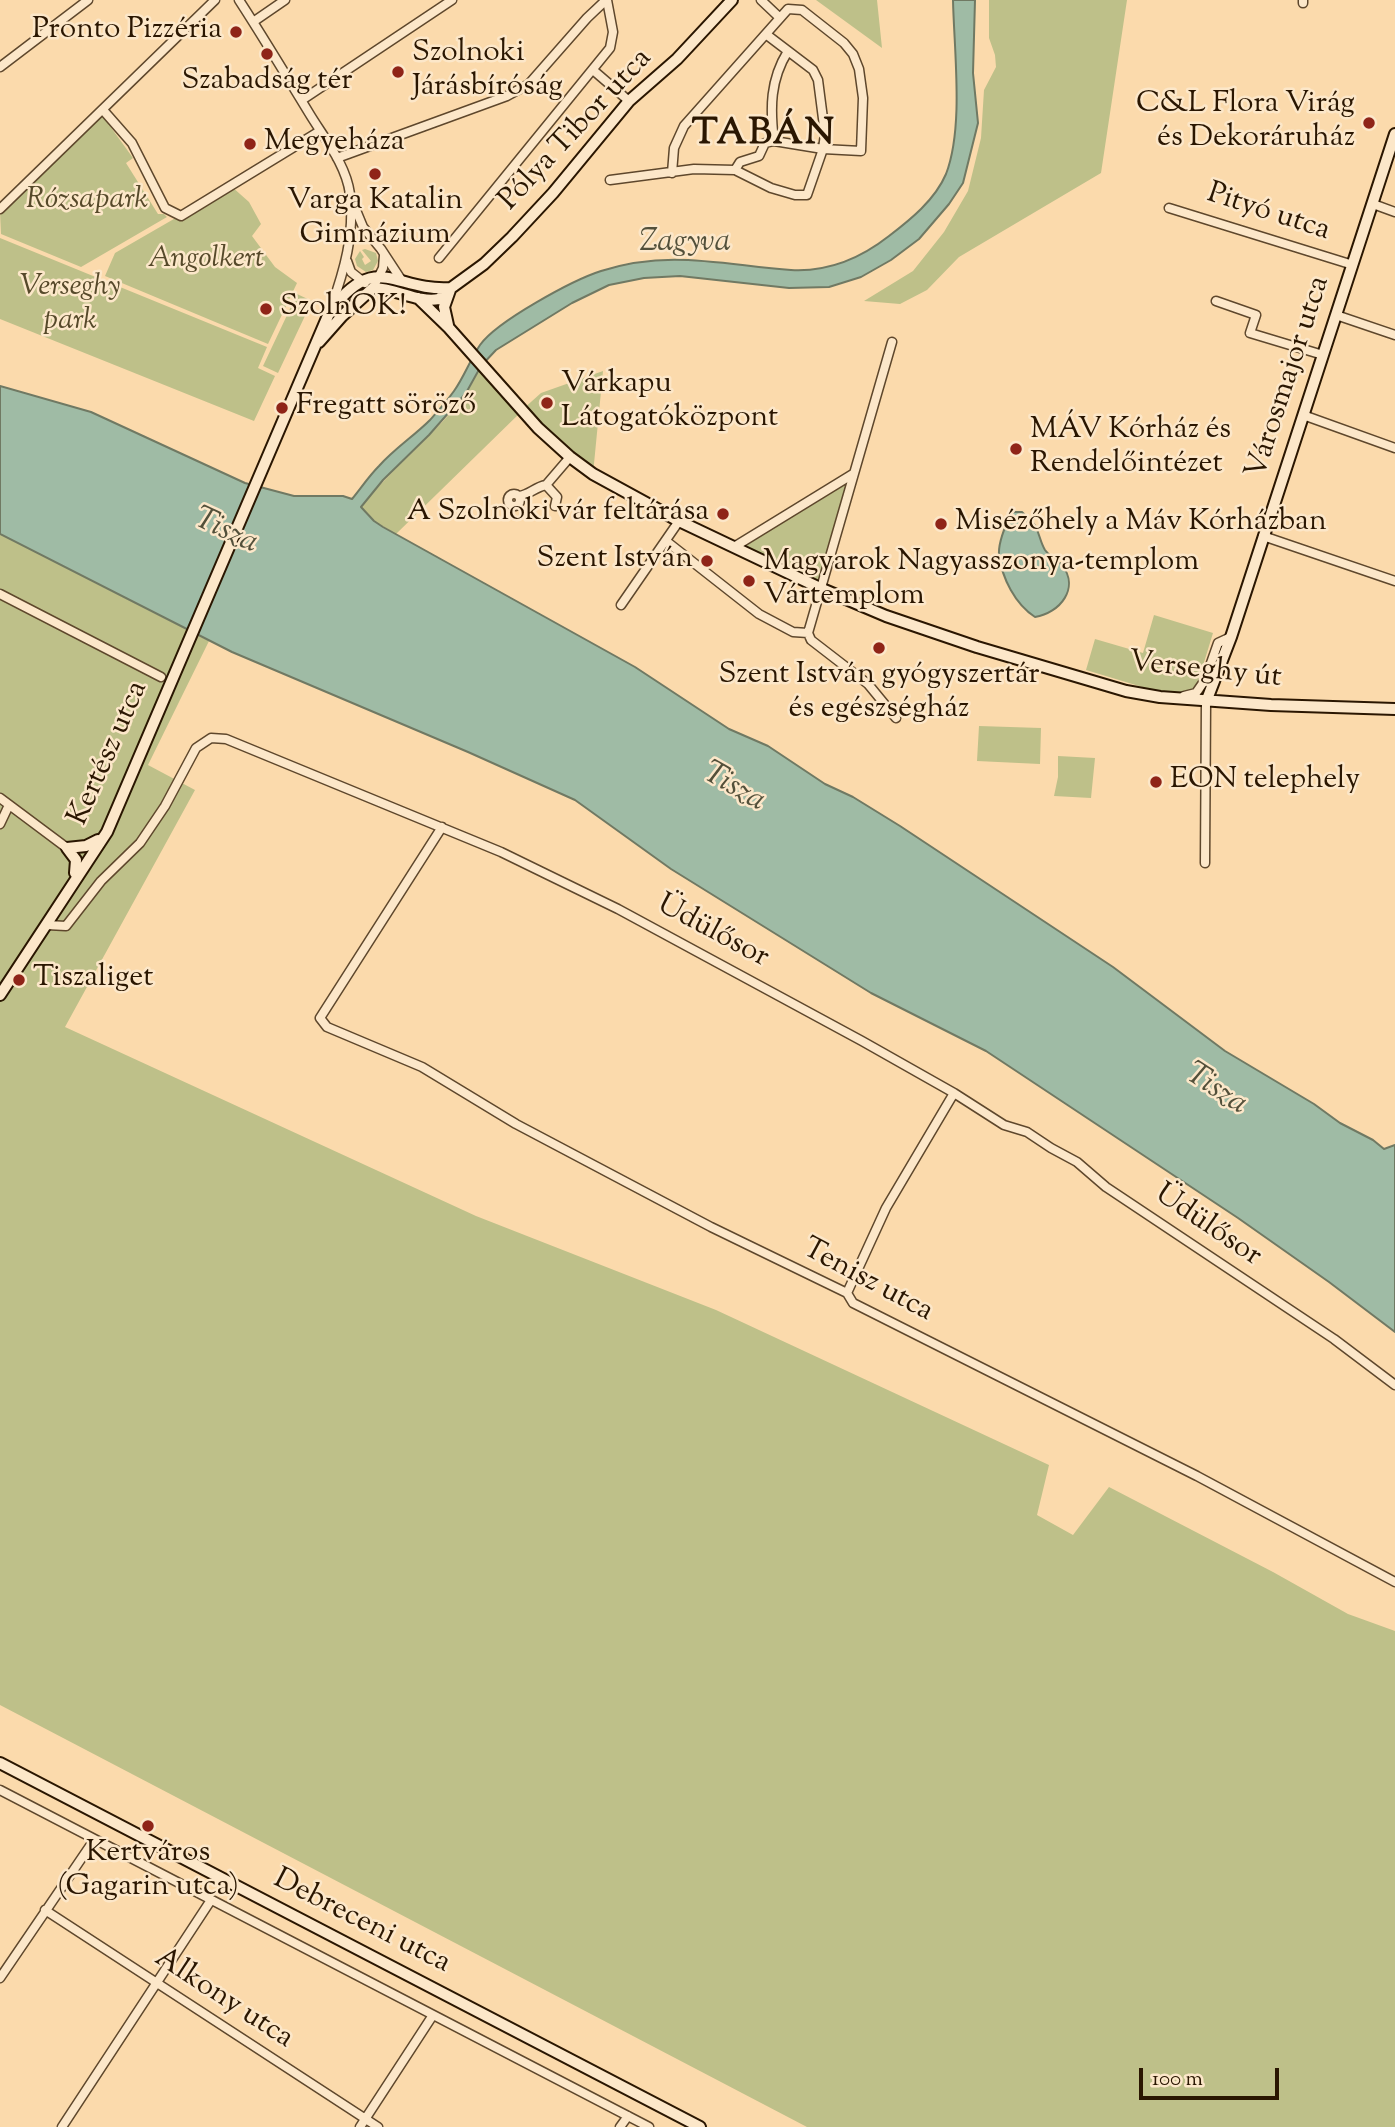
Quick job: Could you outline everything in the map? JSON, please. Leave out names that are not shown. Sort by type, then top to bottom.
[{"type":"main road","points":[[714,20],[722,0]]},
{"type":"main road","name":"Pólya Tibor utca","points":[[425,299],[439,299],[484,264],[512,237],[553,193],[629,101],[677,59],[732,0]]},
{"type":"main road","name":"Városmajor utca","points":[[1206,702],[1231,637],[1395,134]]},
{"type":"main road","points":[[314,347],[378,276],[400,278],[428,288],[451,288],[444,307],[449,328]]},
{"type":"main road","name":"Verseghy út","points":[[400,278],[425,299],[464,348],[522,410],[570,457],[593,474],[665,514],[820,588],[896,620],[1126,691],[1206,702],[1395,709]]},
{"type":"main road","points":[[314,347],[330,311],[349,289],[368,285],[425,299]]},
{"type":"main road","name":"Kertész utca","points":[[0,995],[103,836],[314,347]]},
{"type":"main road","points":[[67,848],[86,846],[103,836]]},
{"type":"main road","points":[[67,848],[88,858]]},
{"type":"main road","points":[[67,848],[76,860],[75,877],[70,887]]},
{"type":"main road","name":"Debreceni utca","points":[[0,1763],[701,2127]]},
{"type":"street","points":[[0,67],[88,0]]},
{"type":"street","points":[[0,209],[215,0]]},
{"type":"street","points":[[239,0],[337,158],[363,227],[400,278]]},
{"type":"street","points":[[253,22],[285,0]]},
{"type":"street","points":[[302,100],[452,0]]},
{"type":"street","points":[[439,258],[610,48],[613,32],[607,0]]},
{"type":"street","points":[[337,158],[507,96],[529,84],[587,18],[607,0]]},
{"type":"street","points":[[761,0],[780,18]]},
{"type":"street","points":[[673,173],[674,148],[684,126],[788,9],[802,10],[844,43],[853,54],[859,69],[863,98],[861,151],[823,149],[774,141],[765,144],[759,156],[740,162],[735,170]]},
{"type":"street","points":[[610,180],[694,169],[735,170],[771,188],[807,195],[823,149],[825,134],[818,80],[813,70],[767,35]]},
{"type":"street","points":[[774,141],[771,92],[780,64],[788,51]]},
{"type":"street","points":[[593,70],[629,101]]},
{"type":"street","points":[[103,110],[132,143],[165,208],[181,216],[320,131]]},
{"type":"street","points":[[330,311],[347,261],[350,193]]},
{"type":"street","points":[[1373,204],[1395,212]]},
{"type":"street","name":"Pityó utca","points":[[1169,208],[1353,265]]},
{"type":"street","points":[[378,276],[383,268],[384,255]]},
{"type":"street","points":[[347,261],[351,272],[368,285]]},
{"type":"street","points":[[1216,301],[1256,315],[1250,333],[1323,355]]},
{"type":"street","points":[[1336,315],[1395,335]]},
{"type":"street","points":[[892,342],[808,633],[811,640],[868,684],[896,718]]},
{"type":"street","points":[[1303,415],[1395,448]]},
{"type":"street","points":[[519,496],[526,496],[537,487],[546,485],[570,457]]},
{"type":"street","points":[[734,547],[853,474]]},
{"type":"street","points":[[546,485],[557,497],[555,506]]},
{"type":"street","points":[[621,605],[679,521]]},
{"type":"street","points":[[1263,536],[1395,581]]},
{"type":"street","points":[[666,541],[759,614],[793,632],[808,633]]},
{"type":"street","points":[[0,594],[161,677]]},
{"type":"street","name":"Városmajor utca","points":[[1174,699],[1196,693],[1205,680],[1218,643],[1231,637]]},
{"type":"street","points":[[1205,863],[1206,702]]},
{"type":"street","name":"Üdülősor","points":[[47,925],[66,926],[101,881],[140,843],[166,806],[196,748],[205,739],[219,737],[235,742],[501,852],[618,909],[769,989],[954,1093],[1004,1125],[1027,1132],[1077,1162],[1106,1187],[1334,1339],[1395,1385]]},
{"type":"street","points":[[0,798],[67,848]]},
{"type":"street","points":[[0,824],[9,805]]},
{"type":"street","name":"Tenisz utca","points":[[442,827],[320,1018],[327,1027],[422,1068],[541,1137],[711,1227],[847,1293],[853,1303],[1197,1476],[1395,1582]]},
{"type":"street","points":[[847,1293],[886,1208],[954,1093]]},
{"type":"street","name":"Debreceni utca","points":[[0,1790],[649,2127]]},
{"type":"street","points":[[2,1972],[94,1840]]},
{"type":"street","points":[[62,2127],[211,1900]]},
{"type":"street","name":"Alkony utca","points":[[45,1910],[378,2127]]},
{"type":"street","points":[[360,2127],[433,2015]]},
{"type":"street","points":[[620,2127],[628,2116]]},
{"type":"green space","points":[[816,0],[877,0],[882,48]]},
{"type":"green space","points":[[989,0],[1127,0],[1101,173],[959,257],[927,290],[900,304],[864,301],[913,271],[944,232],[968,191],[981,138],[984,90],[996,67],[989,38]]},
{"type":"green space","name":"Rózsapark","points":[[102,115],[133,158],[126,163],[158,214],[167,217],[81,267],[1,234],[0,212]]},
{"type":"green space","name":"Angolkert","points":[[231,186],[249,202],[261,224],[252,236],[275,267],[297,283],[268,344],[105,276],[115,253]]},
{"type":"green space","name":"Verseghy park","points":[[0,238],[267,347],[258,368],[275,376],[254,421],[0,319]]},
{"type":"green space","points":[[362,250],[376,253],[378,261],[373,270],[366,272],[357,266],[355,259],[360,251],[365,265],[371,261]]},
{"type":"green space","points":[[297,294],[312,301],[278,373],[263,366]]},
{"type":"green space","points":[[481,366],[522,410],[541,393],[603,371],[593,474],[522,411],[396,534],[374,521],[361,507],[453,410],[467,392]]},
{"type":"green space","points":[[853,474],[820,588],[734,547]]},
{"type":"green space","points":[[0,534],[209,641],[148,765],[195,790],[65,1027],[476,1216],[716,1310],[1049,1465],[1037,1515],[1073,1535],[1109,1487],[1348,1614],[1395,1631],[1395,2127],[807,2127],[0,1705]]},
{"type":"green space","points":[[1154,615],[1213,633],[1198,682],[1191,691],[1172,696],[1086,670],[1095,639],[1143,653]]},
{"type":"green space","points":[[979,726],[1041,728],[1040,764],[977,761]]},
{"type":"green space","points":[[1058,756],[1095,758],[1091,798],[1054,796]]},
{"type":"water","name":"Tisza","points":[[953,0],[975,0],[973,73],[978,123],[963,183],[919,239],[891,260],[861,277],[829,287],[789,288],[680,276],[644,278],[609,285],[572,303],[496,350],[481,366],[466,393],[429,435],[383,480],[361,507],[383,527],[635,667],[729,729],[768,746],[825,784],[853,797],[900,826],[1113,967],[1225,1051],[1384,1149],[1395,1145],[1395,1332],[1238,1218],[986,1051],[871,993],[671,869],[575,800],[232,652],[0,534],[0,386],[91,412],[245,483],[294,496],[343,496],[352,499],[385,460],[424,426],[442,406],[458,386],[480,345],[489,335],[518,313],[573,283],[601,271],[650,261],[696,260],[804,270],[830,266],[867,251],[921,209],[946,174],[952,155],[956,112]]},
{"type":"water","points":[[1012,512],[1022,512],[1033,522],[1045,550],[1062,565],[1067,574],[1069,582],[1065,598],[1044,615],[1035,617],[1028,612],[1006,581],[999,555],[1005,527]]},
{"type":"place","name":"Pronto Pizzéria","points":[[236,32]]},
{"type":"place","name":"Szabadság tér","points":[[267,54]]},
{"type":"place","name":"Szolnoki Járásbíróság","points":[[398,72]]},
{"type":"place","name":"C&L Flora Virág és Dekoráruház","points":[[1369,123]]},
{"type":"place","name":"Megyeháza","points":[[250,144]]},
{"type":"place","name":"Varga Katalin Gimnázium","points":[[375,174]]},
{"type":"place","name":"SzolnOK!","points":[[266,309]]},
{"type":"place","name":"Várkapu Látogatóközpont","points":[[547,403]]},
{"type":"place","name":"Fregatt söröző","points":[[282,408]]},
{"type":"place","name":"MÁV Kórház és Rendelőintézet","points":[[1016,449]]},
{"type":"place","name":"A Szolnoki vár feltárása","points":[[723,514]]},
{"type":"place","name":"Misézőhely a Máv Kórházban","points":[[941,524]]},
{"type":"place","name":"Szent István","points":[[707,561]]},
{"type":"place","name":"Magyarok Nagyasszonya-templom Vártemplom","points":[[749,581]]},
{"type":"place","name":"Szent István gyógyszertár és egészségház","points":[[879,648]]},
{"type":"place","name":"EON telephely","points":[[1156,782]]},
{"type":"place","name":"Tiszaliget","points":[[19,980]]},
{"type":"place","name":"Kertváros (Gagarin utca)","points":[[148,1826]]},
{"type":"district","name":"TABÁN","points":[[764,137]]},
{"type":"water label","name":"Zagyva","points":[[685,245]]}]
